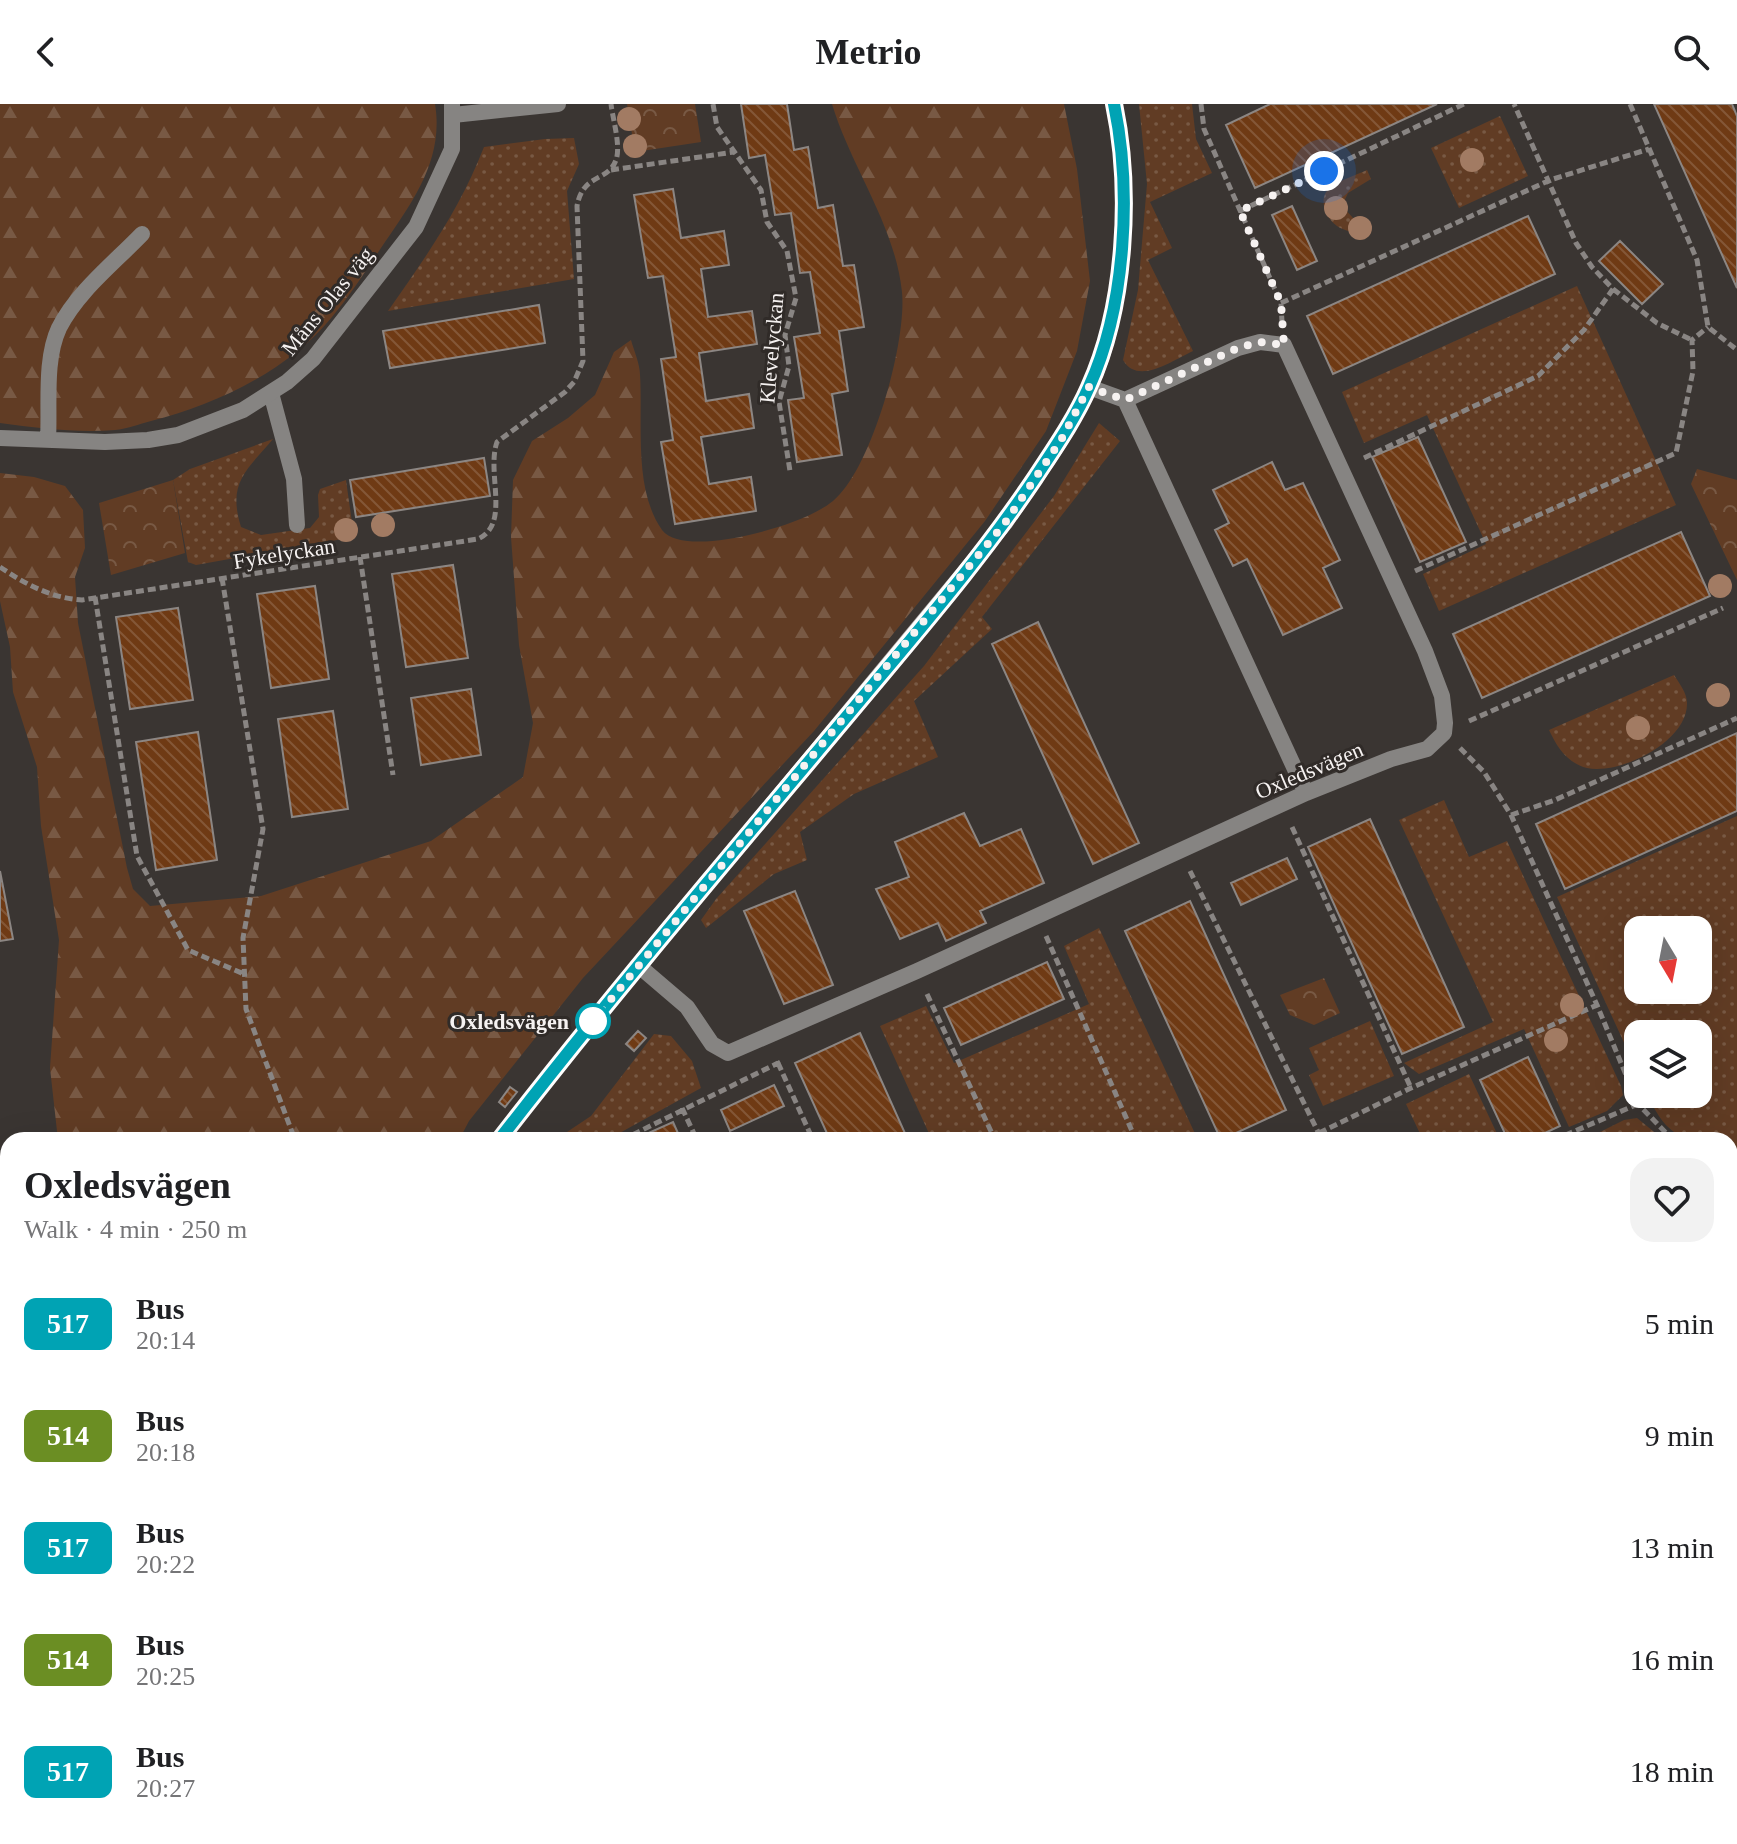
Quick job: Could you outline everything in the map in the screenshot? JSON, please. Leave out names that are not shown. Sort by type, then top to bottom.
[{"type":"street","points":[[452,109],[558,104]]},
{"type":"street","points":[[505,1132],[1005,523],[1061,440],[1103,353],[1119,269],[1123,173],[1114,104]]},
{"type":"street","name":"Måns Olas väg","points":[[0,438],[105,442],[148,440],[178,435],[243,410],[271,393],[313,359],[416,227],[452,149],[452,109]]},
{"type":"street","points":[[48,440],[51,361],[59,329],[80,299],[142,234]]},
{"type":"street","points":[[1089,387],[1125,400],[1238,348],[1260,342],[1284,345],[1425,651],[1442,696],[1444,733]]},
{"type":"street","points":[[271,393],[294,479],[297,525]]},
{"type":"street","points":[[1125,400],[1306,793]]},
{"type":"street","name":"Oxledsvägen","points":[[639,966],[687,1007],[712,1044],[728,1053],[917,971],[1306,793],[1391,759],[1427,749],[1444,733]]},
{"type":"path","points":[[611,104],[617,158],[611,170]]},
{"type":"path","name":"Klevelyckan","points":[[713,104],[717,127],[761,190],[767,222],[787,251],[796,298],[785,335],[789,366],[779,402],[790,471]]},
{"type":"path","points":[[1201,104],[1204,129],[1218,166],[1281,303],[1284,345]]},
{"type":"path","points":[[1240,211],[1464,104]]},
{"type":"path","points":[[1514,104],[1576,243],[1592,267],[1613,289],[1657,323],[1692,340]]},
{"type":"path","points":[[1630,104],[1697,260],[1708,327],[1737,350]]},
{"type":"path","points":[[1281,303],[1550,180],[1649,149]]},
{"type":"path","points":[[611,170],[734,152]]},
{"type":"path","name":"Fykelyckan","points":[[0,567],[25,583],[65,599],[222,578],[478,539],[487,535],[496,518],[492,467],[497,442],[565,392],[580,372],[584,342],[577,206],[579,194],[586,184],[611,170]]},
{"type":"path","points":[[1342,468],[1538,376],[1584,330],[1613,289]]},
{"type":"path","points":[[1692,340],[1708,327]]},
{"type":"path","points":[[1392,581],[1676,453],[1693,371],[1692,340]]},
{"type":"path","points":[[360,557],[393,775]]},
{"type":"path","points":[[222,578],[263,829],[243,938],[246,1009],[292,1132]]},
{"type":"path","points":[[95,597],[137,856],[188,950],[244,974]]},
{"type":"path","points":[[1624,1070],[1511,815],[1484,772],[1444,733],[1723,608]]},
{"type":"path","points":[[1511,815],[1555,800],[1737,718]]},
{"type":"path","points":[[1282,806],[1411,1088]]},
{"type":"path","points":[[1181,852],[1318,1132]]},
{"type":"path","points":[[1038,916],[1132,1132]]},
{"type":"path","points":[[917,971],[991,1132]]},
{"type":"path","points":[[1329,1132],[1411,1088],[1597,1005]]},
{"type":"path","points":[[765,1036],[809,1132]]},
{"type":"path","points":[[637,1132],[778,1063]]},
{"type":"path","points":[[682,1108],[693,1132]]},
{"type":"path","points":[[1573,1132],[1629,1108]]},
{"type":"path","points":[[1642,1108],[1665,1132]]},
{"type":"green space","points":[[0,104],[435,104],[437,124],[431,160],[416,194],[339,308],[315,336],[295,353],[250,383],[176,414],[120,429],[72,430],[0,423]]},
{"type":"green space","points":[[627,104],[695,104],[701,142],[635,152]]},
{"type":"green space","points":[[832,104],[1064,104],[1077,169],[1090,281],[1077,351],[1046,431],[985,521],[814,731],[583,978],[463,1132],[57,1132],[50,1068],[59,940],[41,826],[37,767],[13,692],[10,647],[0,601],[0,473],[34,477],[65,486],[83,510],[85,548],[75,577],[78,623],[127,868],[133,889],[150,906],[261,896],[431,841],[523,777],[533,723],[519,645],[511,537],[513,480],[532,441],[568,418],[595,395],[614,352],[631,340],[640,371],[643,475],[653,513],[669,536],[679,540],[716,541],[770,530],[792,522],[815,513],[833,501],[861,462],[893,371],[899,341],[902,292],[891,243]]},
{"type":"green space","points":[[1139,104],[1192,104],[1196,139],[1212,173],[1150,202],[1172,248],[1148,260],[1193,351],[1146,371],[1137,371],[1123,360],[1138,290],[1147,184]]},
{"type":"green space","points":[[1500,116],[1528,176],[1459,208],[1431,148]]},
{"type":"green space","points":[[574,138],[579,164],[567,191],[574,279],[388,311],[453,212],[484,147]]},
{"type":"green space","points":[[1367,170],[1371,179],[1348,193],[1342,206],[1354,219],[1370,225],[1362,234],[1337,226],[1329,218],[1324,196],[1331,187]]},
{"type":"green space","points":[[1577,286],[1676,505],[1439,611],[1423,574],[1486,544],[1427,415],[1364,443],[1342,392]]},
{"type":"green space","points":[[1099,423],[1120,441],[982,617],[992,629],[914,701],[938,757],[854,794],[800,832],[807,860],[774,874],[706,928],[701,920],[716,899],[924,666],[1054,496]]},
{"type":"green space","points":[[273,439],[248,469],[238,488],[237,512],[241,527],[261,535],[310,528],[319,517],[320,489],[346,480],[354,537],[196,565],[188,562],[173,480],[190,469]]},
{"type":"green space","points":[[1697,469],[1737,480],[1737,580],[1691,484]]},
{"type":"green space","points":[[173,480],[185,553],[111,575],[99,503]]},
{"type":"green space","points":[[1674,675],[1687,699],[1684,717],[1664,743],[1633,761],[1601,769],[1580,766],[1564,754],[1549,730]]},
{"type":"green space","points":[[1444,800],[1469,857],[1507,841],[1621,1086],[1623,1095],[1607,1111],[1569,1127],[1524,1029],[1419,1074],[1404,1063],[1493,1022],[1399,820]]},
{"type":"green space","points":[[1737,816],[1737,1132],[1675,1132],[1655,1109],[1712,1108],[1712,1020],[1624,1020],[1624,1043],[1557,897]]},
{"type":"green space","points":[[1099,928],[1194,1132],[928,1132],[880,1026],[926,1006],[954,1063],[1089,1004],[1064,946]]},
{"type":"green space","points":[[1324,978],[1340,1013],[1314,1025],[1290,1015],[1280,995]]},
{"type":"green space","points":[[1370,1021],[1394,1076],[1323,1106],[1309,1075],[1319,1070],[1309,1048]]},
{"type":"green space","points":[[654,1034],[671,1036],[692,1061],[701,1088],[621,1132],[567,1132],[591,1116]]},
{"type":"green space","points":[[1469,1074],[1496,1132],[1419,1132],[1406,1104]]},
{"type":"green space","points":[[1637,1118],[1654,1132],[1600,1132],[1624,1120]]},
{"type":"building","points":[[741,104],[787,104],[794,150],[808,147],[818,208],[833,205],[843,266],[854,265],[864,327],[839,331],[848,391],[832,394],[842,455],[797,462],[788,400],[804,398],[794,337],[820,333],[810,272],[800,273],[791,213],[775,215],[765,155],[749,158]]},
{"type":"building","points":[[1270,104],[1437,104],[1255,188],[1226,125]]},
{"type":"building","points":[[1654,104],[1732,104],[1737,116],[1737,288]]},
{"type":"building","points":[[673,189],[681,238],[724,231],[729,265],[701,269],[708,317],[752,311],[757,344],[699,353],[706,401],[749,394],[754,428],[701,437],[709,484],[751,477],[756,511],[675,524],[661,442],[673,440],[661,359],[676,357],[663,276],[648,278],[634,195]]},
{"type":"building","points":[[1292,206],[1317,261],[1297,270],[1272,215]]},
{"type":"building","points":[[1528,216],[1555,274],[1333,374],[1307,316]]},
{"type":"building","points":[[1620,241],[1663,284],[1642,304],[1599,261]]},
{"type":"building","points":[[539,305],[545,343],[390,368],[383,331]]},
{"type":"building","points":[[1418,437],[1466,542],[1420,562],[1372,457]]},
{"type":"building","points":[[484,458],[490,496],[356,517],[350,480]]},
{"type":"building","points":[[1272,462],[1285,490],[1303,483],[1340,560],[1323,568],[1342,608],[1283,635],[1247,559],[1233,566],[1215,530],[1229,523],[1213,490]]},
{"type":"building","points":[[1681,532],[1710,596],[1482,698],[1453,634]]},
{"type":"building","points":[[453,565],[468,658],[406,667],[392,574]]},
{"type":"building","points":[[315,586],[329,679],[271,688],[257,594]]},
{"type":"building","points":[[178,608],[193,700],[130,709],[116,617]]},
{"type":"building","points":[[1038,622],[1139,843],[1093,864],[992,644]]},
{"type":"building","points":[[471,689],[481,755],[421,765],[411,698]]},
{"type":"building","points":[[333,711],[348,809],[292,817],[278,719]]},
{"type":"building","points":[[198,732],[217,860],[156,870],[136,742]]},
{"type":"building","points":[[1737,733],[1737,811],[1565,889],[1536,824]]},
{"type":"building","points":[[964,813],[980,846],[1021,829],[1044,883],[980,911],[986,923],[946,941],[938,923],[900,939],[876,889],[909,877],[895,842]]},
{"type":"building","points":[[1370,819],[1464,1027],[1402,1054],[1308,847]]},
{"type":"building","points":[[1287,858],[1297,879],[1241,905],[1231,883]]},
{"type":"building","points":[[0,871],[13,939],[0,941]]},
{"type":"building","points":[[795,891],[833,985],[784,1004],[744,911]]},
{"type":"building","points":[[1190,901],[1286,1110],[1238,1132],[1217,1132],[1125,931]]},
{"type":"building","points":[[1047,962],[1064,999],[961,1045],[944,1008]]},
{"type":"building","points":[[638,1031],[646,1038],[634,1051],[626,1044]]},
{"type":"building","points":[[860,1033],[904,1132],[826,1132],[795,1063]]},
{"type":"building","points":[[1528,1057],[1560,1126],[1547,1132],[1504,1132],[1480,1080]]},
{"type":"building","points":[[774,1085],[784,1106],[730,1131],[721,1110]]},
{"type":"building","points":[[510,1087],[517,1092],[505,1107],[499,1102]]},
{"type":"building","points":[[673,1122],[677,1132],[651,1132]]},
{"type":"bus line","name":"517","points":[[505,1132],[593,1021],[1005,523],[1061,440],[1103,353],[1118,284],[1123,173],[1114,104]]},
{"type":"place","name":"Oxledsvägen","points":[[593,1021]]},
{"type":"route","points":[[593,1021],[1005,523],[1061,440],[1089,387],[1125,400],[1238,348],[1260,342],[1284,345],[1281,303],[1240,211],[1324,171]]}]
